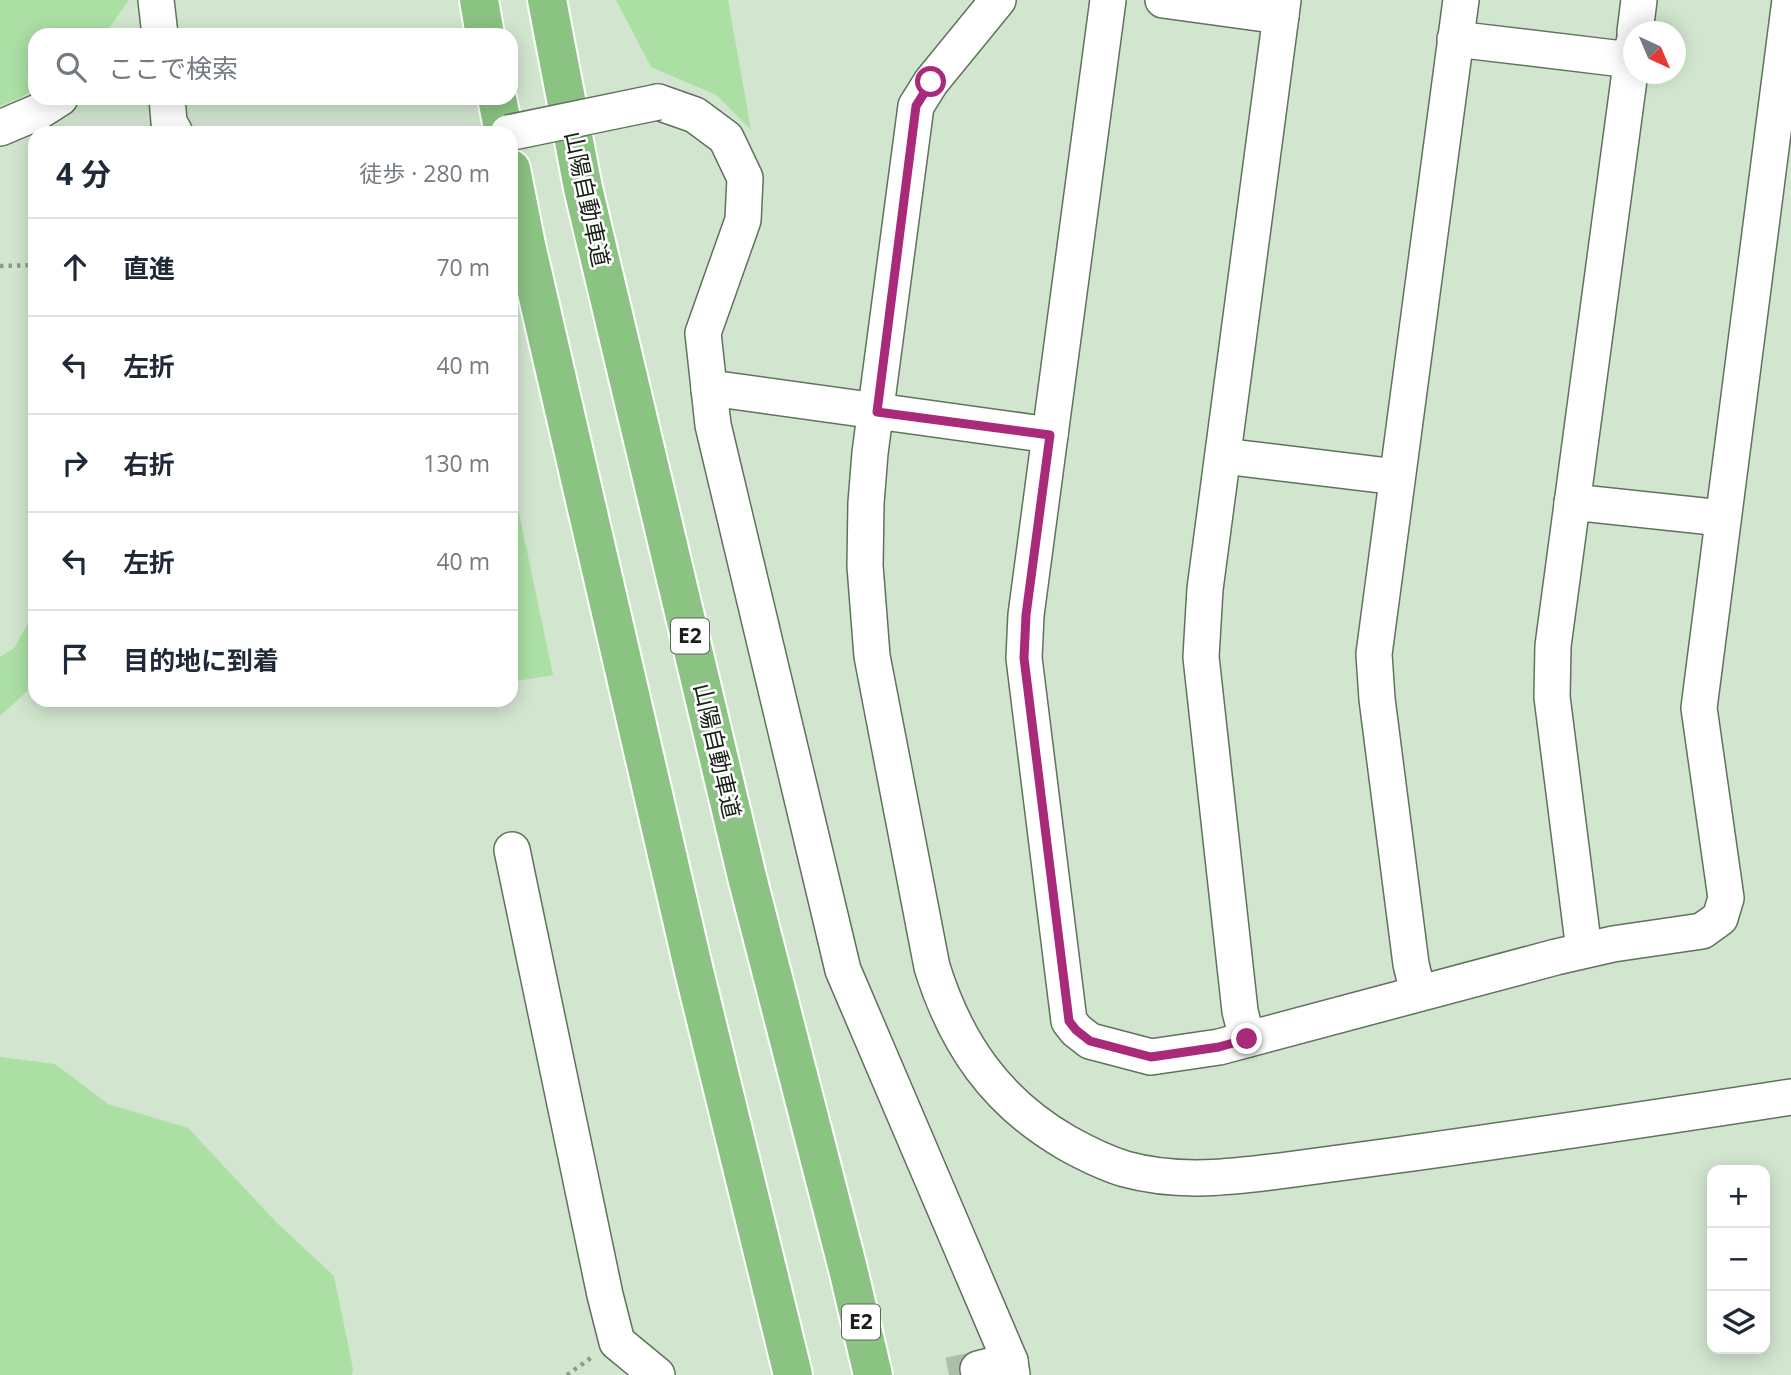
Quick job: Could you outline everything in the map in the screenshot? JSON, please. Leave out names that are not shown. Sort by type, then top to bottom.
[{"type":"highway","points":[[479,0],[484,28]]},
{"type":"highway","name":"山陽自動車道","points":[[547,0],[586,201],[744,864],[875,1375]]},
{"type":"highway","points":[[500,105],[504,126]]},
{"type":"highway","points":[[518,204],[694,971],[793,1375]]},
{"type":"street","points":[[156,0],[159,28]]},
{"type":"street","points":[[999,0],[931,82],[916,106],[870,453],[866,515],[865,566],[872,656],[932,967],[943,1002],[970,1052],[997,1088],[1031,1120],[1070,1144],[1122,1168],[1168,1177],[1214,1179],[1549,1134],[1791,1097]]},
{"type":"street","points":[[1108,0],[1026,615],[1024,658],[1069,1021],[1090,1041],[1151,1057],[1219,1047],[1584,950],[1702,931],[1720,918],[1726,898],[1699,708],[1790,0]]},
{"type":"street","points":[[1163,0],[1282,8],[1205,589],[1200,652],[1240,1011],[1247,1039]]},
{"type":"street","points":[[1418,993],[1411,964],[1378,712],[1374,654],[1461,0]]},
{"type":"street","points":[[1636,21],[1639,0]]},
{"type":"street","points":[[1455,39],[1623,45]]},
{"type":"street","points":[[1584,950],[1552,697],[1553,646],[1628,84]]},
{"type":"street","points":[[518,131],[658,102],[695,115],[726,138],[745,178],[743,220],[703,333],[713,425],[843,970],[1000,1369]]},
{"type":"street","points":[[0,128],[49,105]]},
{"type":"street","points":[[168,105],[171,126]]},
{"type":"street","points":[[709,390],[1050,435]]},
{"type":"street","points":[[1223,456],[1397,477]]},
{"type":"street","points":[[1572,502],[1722,518]]},
{"type":"street","points":[[512,850],[617,1342],[657,1375]]},
{"type":"path","points":[[0,266],[28,265]]},
{"type":"green space","points":[[0,0],[129,0],[109,28],[28,28],[28,93],[0,106]]},
{"type":"green space","points":[[616,0],[728,0],[751,130],[716,95],[651,67]]},
{"type":"green space","points":[[518,508],[553,675],[518,681]]},
{"type":"green space","points":[[28,623],[28,690],[0,716],[0,657],[14,648]]},
{"type":"green space","points":[[0,1057],[55,1064],[108,1104],[188,1128],[277,1223],[334,1276],[352,1375],[0,1375]]},
{"type":"tunnel","points":[[949,1375],[978,1369]]},
{"type":"route","points":[[931,82],[916,106],[877,412],[1050,435],[1026,615],[1024,658],[1025,684],[1069,1021],[1090,1041],[1151,1057],[1219,1047],[1247,1039]]}]
